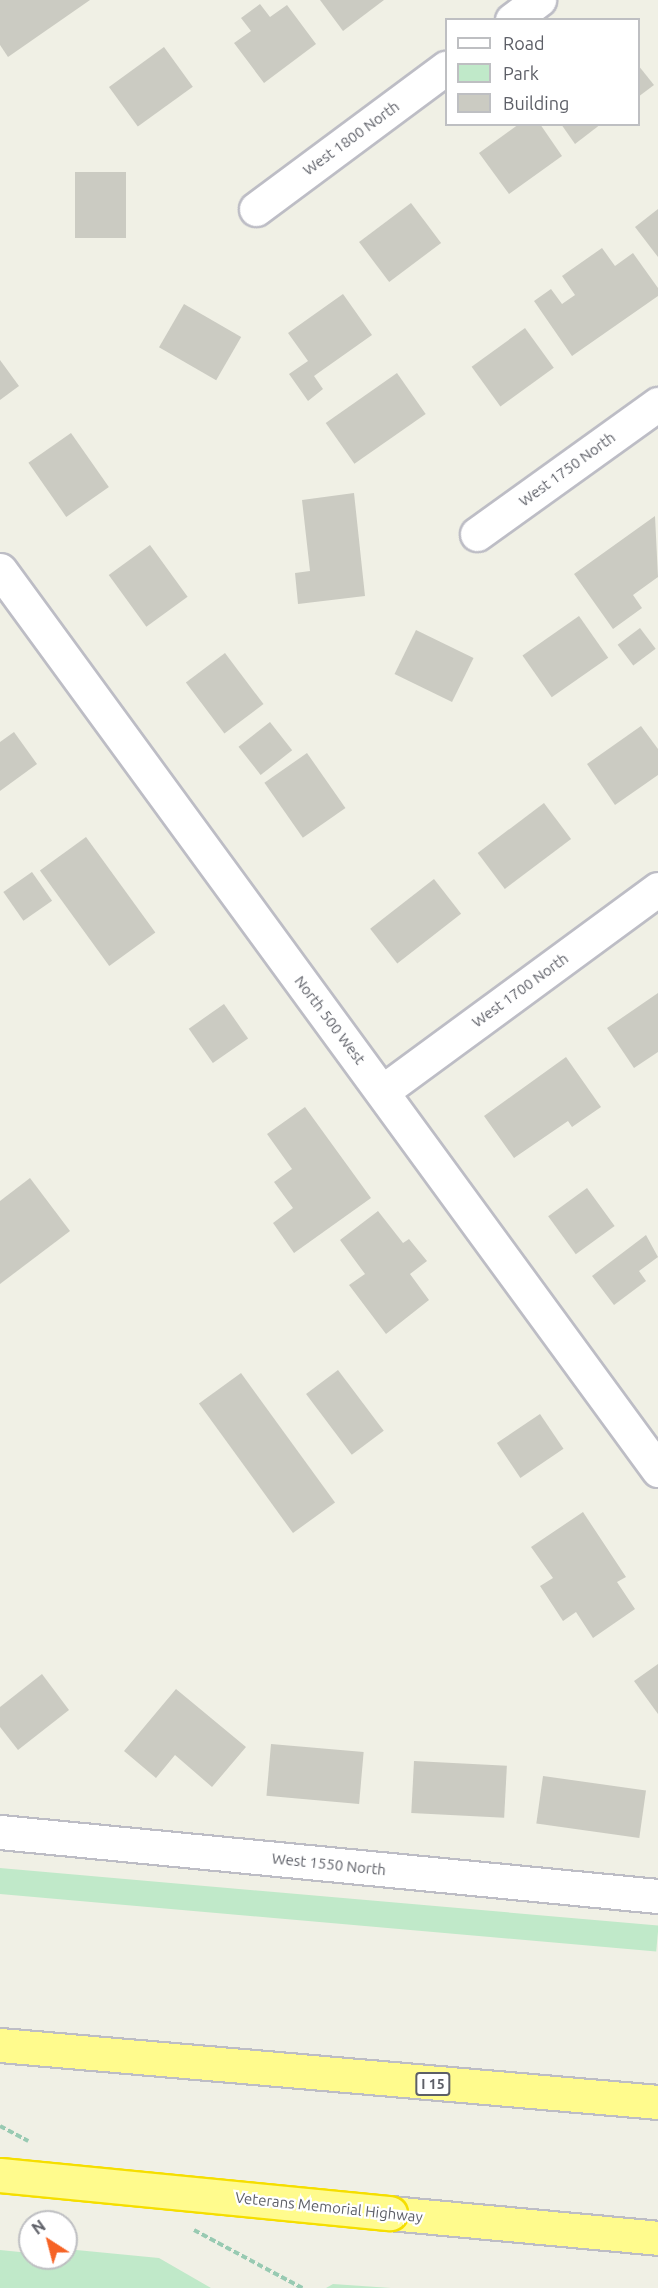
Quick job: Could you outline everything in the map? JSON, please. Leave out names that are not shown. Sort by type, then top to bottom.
[{"type":"highway","name":"I 15","points":[[0,2045],[208,2066],[658,2102]]},
{"type":"highway","name":"Veterans Memorial Highway","points":[[0,2175],[658,2238]]},
{"type":"street","points":[[515,18],[538,0]]},
{"type":"street","name":"West 1800 North","points":[[256,209],[445,69]]},
{"type":"street","name":"West 1750 North","points":[[477,534],[658,404]]},
{"type":"street","name":"North 500 West","points":[[0,570],[658,1470]]},
{"type":"street","name":"West 1700 North","points":[[383,1091],[658,889]]},
{"type":"street","name":"West 1550 North","points":[[0,1832],[658,1896]]},
{"type":"green space","points":[[0,1868],[658,1926],[656,1952],[0,1894]]},
{"type":"green space","points":[[0,2250],[18,2252],[18,2270],[78,2270],[78,2250],[159,2258],[211,2288],[0,2288]]},
{"type":"green space","points":[[333,2284],[391,2288],[326,2288]]},
{"type":"building","points":[[0,0],[90,0],[8,57],[0,45]]},
{"type":"building","points":[[320,0],[384,0],[343,31]]},
{"type":"building","points":[[260,4],[270,17],[287,5],[316,44],[264,83],[234,43],[251,31],[241,18]]},
{"type":"building","points":[[164,47],[193,87],[138,127],[109,87]]},
{"type":"building","points":[[640,68],[654,85],[640,96]]},
{"type":"building","points":[[516,126],[541,126],[562,156],[509,194],[479,153]]},
{"type":"building","points":[[562,126],[598,126],[575,144]]},
{"type":"building","points":[[75,172],[126,172],[126,238],[75,238]]},
{"type":"building","points":[[411,203],[441,243],[389,282],[359,242]]},
{"type":"building","points":[[658,209],[658,257],[635,227]]},
{"type":"building","points":[[602,248],[615,266],[633,253],[658,288],[658,296],[572,356],[534,301],[551,289],[562,304],[575,295],[562,276]]},
{"type":"building","points":[[343,294],[372,335],[314,376],[323,389],[308,401],[289,374],[308,361],[288,333]]},
{"type":"building","points":[[184,304],[241,337],[216,380],[159,347]]},
{"type":"building","points":[[525,328],[554,368],[500,406],[472,367]]},
{"type":"building","points":[[0,360],[19,386],[0,400]]},
{"type":"building","points":[[397,373],[426,414],[354,464],[326,423]]},
{"type":"building","points":[[71,433],[109,487],[66,517],[28,463]]},
{"type":"building","points":[[354,493],[365,596],[298,604],[295,573],[310,571],[302,500]]},
{"type":"building","points":[[655,516],[658,577],[633,595],[642,608],[613,629],[574,574]]},
{"type":"building","points":[[150,545],[188,597],[146,627],[109,575]]},
{"type":"building","points":[[579,616],[608,658],[552,697],[522,656]]},
{"type":"building","points":[[640,628],[656,649],[633,666],[618,645]]},
{"type":"building","points":[[416,630],[474,658],[452,702],[395,674]]},
{"type":"building","points":[[225,653],[264,704],[224,734],[186,682]]},
{"type":"building","points":[[270,722],[292,750],[261,775],[238,747]]},
{"type":"building","points":[[641,726],[658,749],[658,775],[615,805],[587,764]]},
{"type":"building","points":[[14,732],[37,764],[0,791],[0,742]]},
{"type":"building","points":[[307,753],[345,808],[303,838],[264,783]]},
{"type":"building","points":[[544,803],[571,839],[505,889],[478,853]]},
{"type":"building","points":[[86,837],[155,932],[109,966],[40,871]]},
{"type":"building","points":[[32,872],[52,901],[23,921],[3,892]]},
{"type":"building","points":[[434,879],[461,914],[397,964],[370,929]]},
{"type":"building","points":[[658,993],[658,1052],[634,1068],[607,1028]]},
{"type":"building","points":[[224,1004],[248,1038],[213,1063],[189,1029]]},
{"type":"building","points":[[566,1057],[601,1107],[572,1127],[568,1121],[514,1158],[484,1116]]},
{"type":"building","points":[[305,1107],[371,1198],[294,1253],[273,1223],[293,1208],[274,1182],[292,1169],[267,1134]]},
{"type":"building","points":[[30,1178],[70,1231],[0,1284],[0,1201]]},
{"type":"building","points":[[587,1188],[615,1226],[576,1254],[548,1216]]},
{"type":"building","points":[[378,1211],[403,1243],[409,1239],[427,1261],[410,1274],[429,1300],[386,1334],[349,1285],[365,1274],[340,1240]]},
{"type":"building","points":[[646,1235],[658,1257],[639,1271],[646,1281],[614,1305],[592,1276]]},
{"type":"building","points":[[338,1370],[384,1431],[352,1455],[306,1394]]},
{"type":"building","points":[[241,1373],[335,1502],[293,1533],[199,1404]]},
{"type":"building","points":[[540,1414],[563,1449],[520,1478],[497,1443]]},
{"type":"building","points":[[583,1512],[626,1577],[617,1582],[635,1609],[593,1638],[576,1612],[563,1621],[540,1586],[553,1578],[531,1547]]},
{"type":"building","points":[[658,1664],[658,1714],[634,1681]]},
{"type":"building","points":[[42,1674],[69,1710],[18,1750],[0,1727],[0,1707]]},
{"type":"building","points":[[176,1689],[246,1747],[212,1787],[175,1755],[156,1778],[124,1751]]},
{"type":"building","points":[[271,1744],[364,1752],[359,1804],[266,1796]]},
{"type":"building","points":[[414,1761],[507,1766],[504,1818],[411,1813]]},
{"type":"building","points":[[543,1776],[646,1790],[639,1838],[536,1824]]}]
